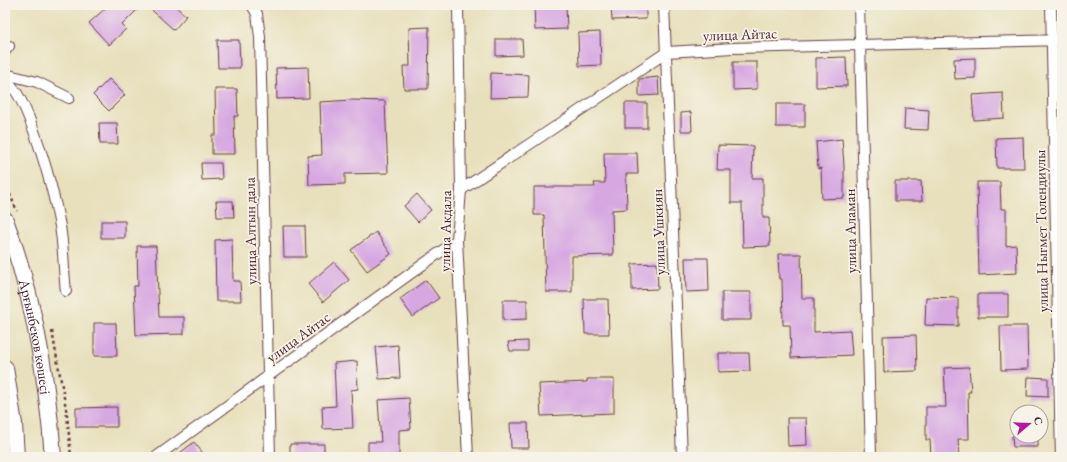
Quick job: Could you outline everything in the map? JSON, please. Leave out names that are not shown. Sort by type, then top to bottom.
[{"type":"main road","name":"Арғынбеков көшесі","points":[[5,220],[19,256],[42,354],[50,417],[52,457]]},
{"type":"main road","points":[[5,368],[14,424],[16,457]]},
{"type":"street","name":"улица Алтын дала","points":[[252,5],[257,14],[260,37],[270,457]]},
{"type":"street","name":"улица Акдала","points":[[458,5],[461,190],[458,240],[468,457]]},
{"type":"street","name":"улица Ушкиян","points":[[664,5],[682,457]]},
{"type":"street","name":"улица Аламан","points":[[859,5],[871,457]]},
{"type":"street","name":"улица Ныгмет Толендиулы","points":[[1051,5],[1057,40],[1061,457]]},
{"type":"street","name":"улица Айтас","points":[[667,52],[733,48],[1057,40]]},
{"type":"street","points":[[461,190],[667,52]]},
{"type":"street","points":[[5,74],[37,82],[69,98]]},
{"type":"street","points":[[5,80],[9,82],[23,106],[33,127],[44,159],[59,221],[66,291]]},
{"type":"street","name":"улица Айтас","points":[[156,457],[458,240]]},
{"type":"path","points":[[67,414],[71,457]]},
{"type":"building","points":[[109,5],[142,5],[122,25],[126,29],[109,45],[89,23]]},
{"type":"building","points":[[146,5],[174,5],[186,16],[174,30]]},
{"type":"building","points":[[534,5],[566,5],[567,29],[535,30]]},
{"type":"building","points":[[611,5],[646,5],[646,19],[612,20]]},
{"type":"building","points":[[429,27],[428,89],[404,89],[403,66],[410,66],[409,28]]},
{"type":"building","points":[[600,32],[601,65],[579,66],[578,33]]},
{"type":"building","points":[[496,39],[522,39],[523,55],[496,56]]},
{"type":"building","points":[[217,40],[239,40],[240,68],[218,68]]},
{"type":"building","points":[[846,57],[847,86],[816,87],[816,58]]},
{"type":"building","points":[[975,58],[975,78],[955,79],[954,59]]},
{"type":"building","points":[[733,62],[757,62],[757,89],[733,90]]},
{"type":"building","points":[[308,67],[309,98],[277,99],[276,68]]},
{"type":"building","points":[[491,73],[529,75],[528,97],[490,98]]},
{"type":"building","points":[[658,77],[659,95],[639,96],[639,79]]},
{"type":"building","points":[[109,79],[125,95],[109,111],[93,95]]},
{"type":"building","points":[[215,89],[237,89],[238,116],[234,116],[235,154],[212,154],[212,135],[216,135]]},
{"type":"building","points":[[1003,93],[1004,118],[974,120],[972,95]]},
{"type":"building","points":[[352,100],[385,101],[388,173],[345,174],[345,184],[309,185],[308,156],[322,155],[320,102]]},
{"type":"building","points":[[625,103],[647,103],[647,128],[625,128]]},
{"type":"building","points":[[776,104],[805,104],[805,127],[776,127]]},
{"type":"building","points":[[905,108],[929,110],[928,130],[904,129]]},
{"type":"building","points":[[691,112],[692,131],[681,131],[681,113]]},
{"type":"building","points":[[99,123],[117,123],[118,144],[100,144]]},
{"type":"building","points":[[1023,137],[1024,168],[997,168],[996,138]]},
{"type":"building","points":[[842,139],[844,198],[822,199],[821,168],[818,169],[816,142]]},
{"type":"building","points":[[718,145],[753,146],[752,178],[763,178],[763,218],[769,218],[770,246],[743,247],[742,203],[731,203],[731,170],[717,170]]},
{"type":"building","points":[[604,153],[637,153],[638,174],[626,174],[627,209],[612,210],[613,255],[572,256],[572,292],[546,292],[544,215],[534,215],[534,187],[595,187],[594,183],[605,183]]},
{"type":"building","points":[[201,163],[221,163],[222,179],[202,180]]},
{"type":"building","points":[[895,181],[921,181],[922,201],[895,201]]},
{"type":"building","points":[[977,182],[1000,182],[1001,209],[1006,209],[1006,246],[1016,245],[1017,273],[979,275]]},
{"type":"building","points":[[417,194],[431,210],[418,222],[404,206]]},
{"type":"building","points":[[216,201],[233,201],[234,217],[217,217]]},
{"type":"building","points":[[101,221],[125,221],[125,238],[101,238]]},
{"type":"building","points":[[283,226],[305,226],[306,257],[284,257]]},
{"type":"building","points":[[376,232],[391,254],[367,271],[351,250]]},
{"type":"building","points":[[232,239],[233,281],[240,281],[241,301],[216,301],[215,240]]},
{"type":"building","points":[[137,246],[156,246],[159,317],[184,317],[184,334],[136,335],[134,286],[138,286]]},
{"type":"building","points":[[778,254],[801,254],[802,298],[814,298],[814,332],[850,330],[852,355],[791,358],[790,325],[783,325],[782,279],[779,279]]},
{"type":"building","points":[[685,258],[708,258],[709,291],[686,292]]},
{"type":"building","points":[[334,262],[349,280],[323,302],[308,284]]},
{"type":"building","points":[[657,263],[658,289],[632,290],[632,264]]},
{"type":"building","points":[[426,280],[439,298],[413,317],[400,299]]},
{"type":"building","points":[[722,292],[751,292],[751,320],[722,320]]},
{"type":"building","points":[[978,294],[1008,294],[1008,317],[978,317]]},
{"type":"building","points":[[926,297],[958,298],[958,326],[925,325]]},
{"type":"building","points":[[584,299],[608,299],[609,334],[585,334]]},
{"type":"building","points":[[503,300],[527,300],[527,319],[503,320]]},
{"type":"building","points":[[94,323],[116,323],[117,356],[94,356]]},
{"type":"building","points":[[1000,326],[1027,326],[1028,369],[1001,370]]},
{"type":"building","points":[[916,335],[917,371],[884,372],[883,336]]},
{"type":"building","points":[[528,341],[528,351],[510,351],[508,342]]},
{"type":"building","points":[[398,345],[400,378],[379,379],[376,347]]},
{"type":"building","points":[[718,353],[749,353],[750,371],[718,372]]},
{"type":"building","points":[[357,361],[358,389],[351,390],[353,428],[323,429],[322,407],[336,406],[334,363]]},
{"type":"building","points":[[969,367],[971,392],[968,392],[969,439],[958,439],[959,457],[931,457],[930,440],[926,440],[926,407],[946,407],[944,368]]},
{"type":"building","points":[[1028,377],[1048,378],[1048,397],[1027,396]]},
{"type":"building","points":[[587,379],[614,379],[614,413],[541,416],[539,384],[587,382]]},
{"type":"building","points":[[409,398],[411,429],[399,430],[399,457],[368,457],[368,442],[381,442],[378,400]]},
{"type":"building","points":[[117,407],[117,427],[76,427],[76,408]]},
{"type":"building","points":[[787,418],[806,418],[807,445],[788,446]]},
{"type":"building","points":[[510,423],[528,423],[529,448],[511,448]]},
{"type":"building","points":[[194,442],[206,457],[175,457]]},
{"type":"building","points":[[290,444],[324,444],[324,457],[290,457]]},
{"type":"building","points":[[1013,444],[1038,444],[1038,447],[1013,447]]}]
